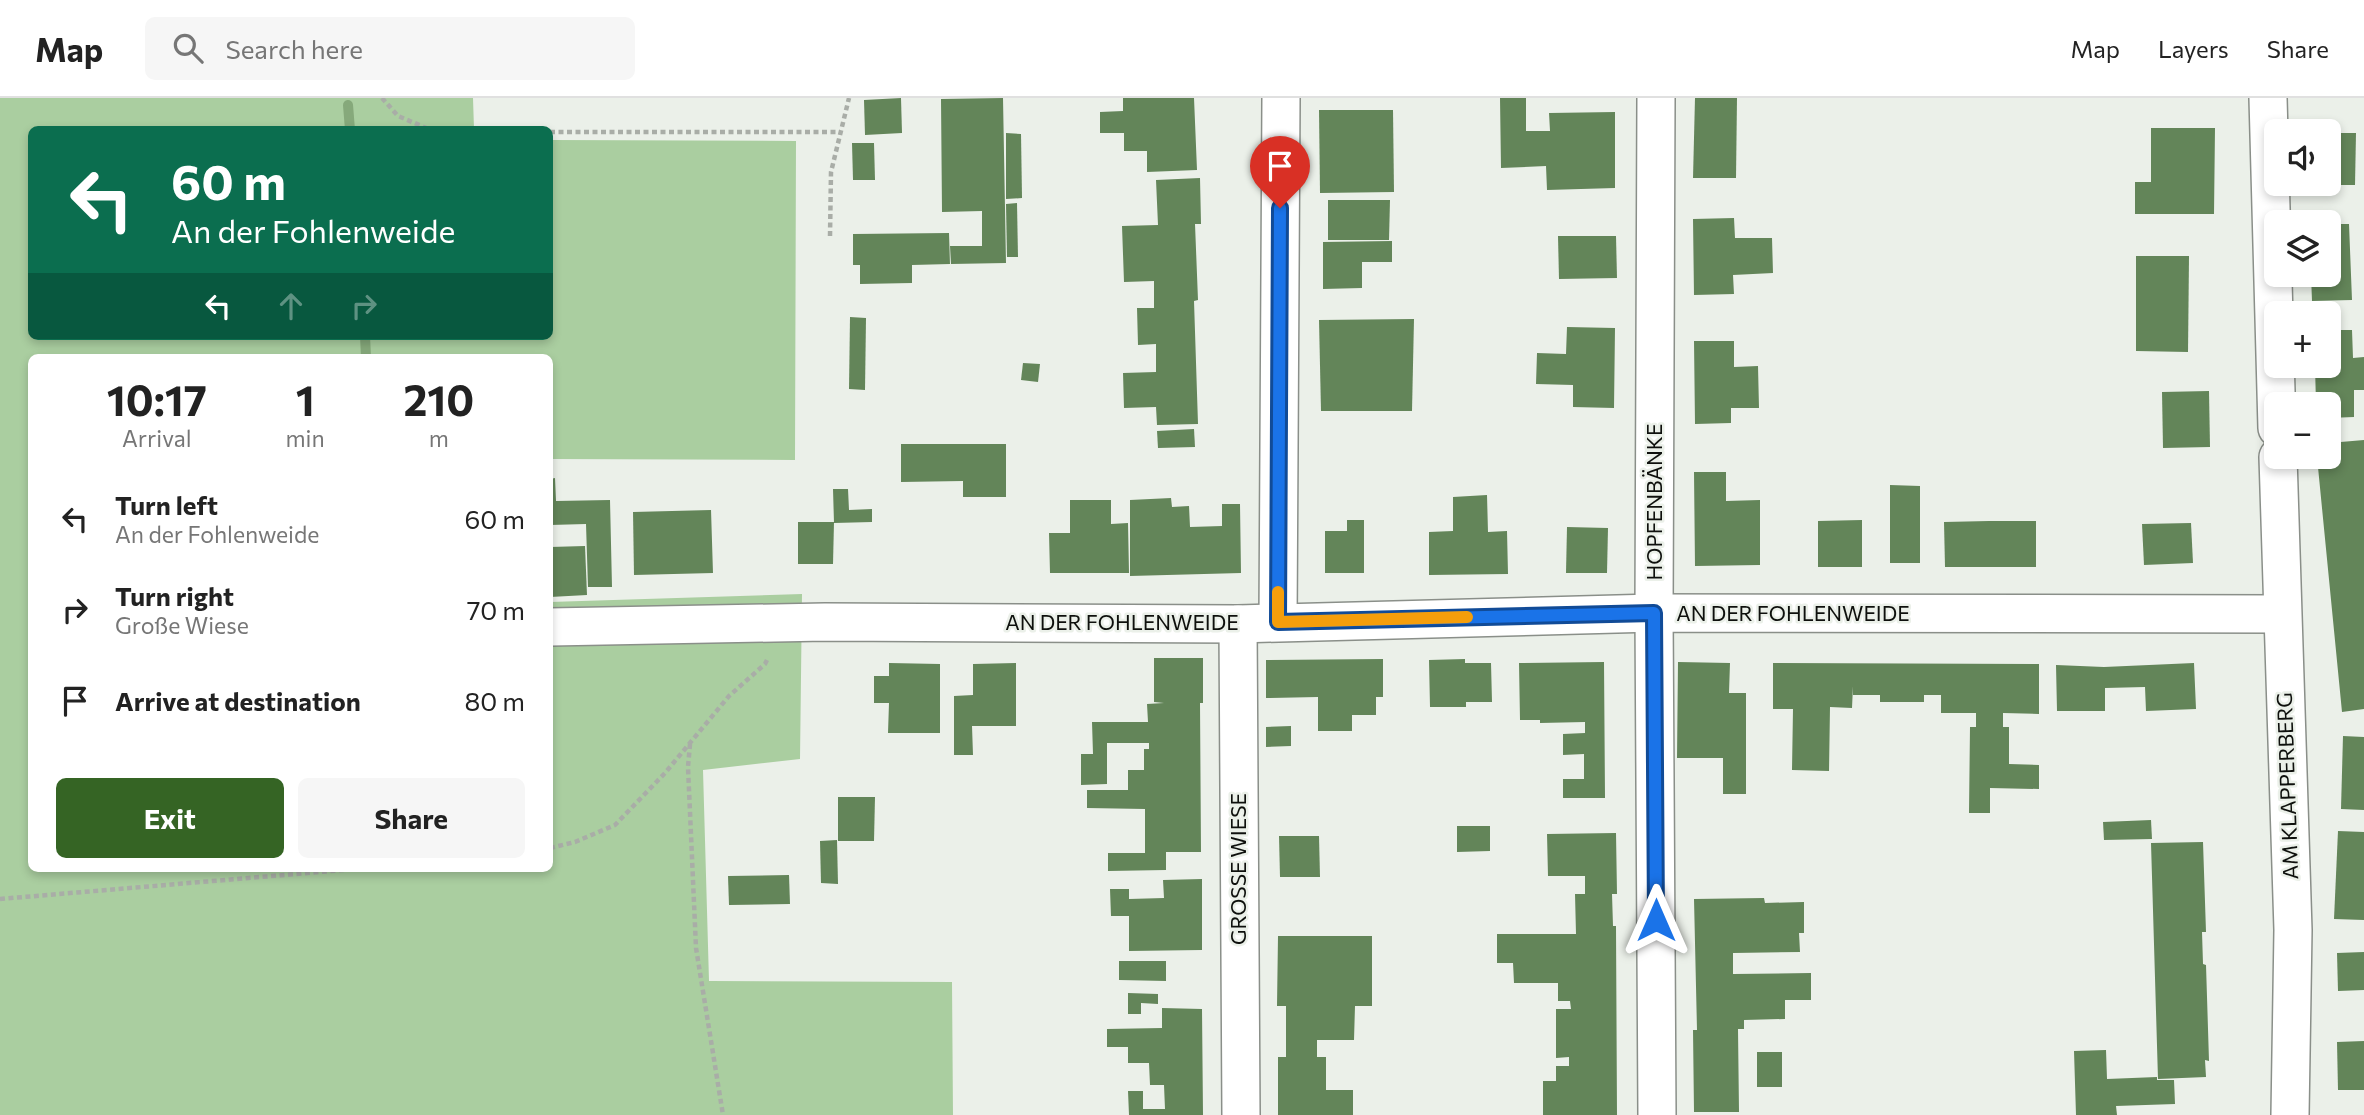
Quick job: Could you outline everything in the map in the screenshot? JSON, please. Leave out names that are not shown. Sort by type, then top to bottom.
[{"type":"street","points":[[1278,622],[1281,98]]},
{"type":"street","name":"HOPFENBÄNKE","points":[[1656,98],[1654,613],[1657,1115]]},
{"type":"street","points":[[2268,98],[2276,392]]},
{"type":"street","name":"AM KLAPPERBERG","points":[[2277,469],[2293,930],[2290,1115]]},
{"type":"street","name":"AN DER FOHLENWEIDE","points":[[553,627],[1237,624],[1654,613],[2282,614]]},
{"type":"street","name":"GROSSE WIESE","points":[[1237,624],[1241,1115]]},
{"type":"path","points":[[382,98],[398,116],[421,126]]},
{"type":"path","points":[[830,236],[831,172],[849,98]]},
{"type":"path","points":[[553,132],[840,132]]},
{"type":"path","points":[[553,847],[575,842],[615,825],[690,744],[729,696],[765,664],[786,624]]},
{"type":"path","points":[[690,744],[688,767],[695,948],[723,1115]]},
{"type":"path","points":[[0,899],[321,872]]},
{"type":"green space","points":[[0,98],[473,98],[474,126],[28,126],[28,340],[553,340],[553,140],[796,141],[795,460],[553,459],[553,354],[28,354],[28,872],[553,872],[553,602],[802,594],[800,759],[703,770],[709,981],[952,982],[953,1115],[0,1115]]},
{"type":"building","points":[[901,98],[902,133],[865,135],[864,100]]},
{"type":"building","points":[[1003,98],[1006,263],[951,264],[950,246],[982,246],[982,211],[942,212],[941,99]]},
{"type":"building","points":[[1123,98],[1194,98],[1197,170],[1147,172],[1147,151],[1124,151],[1124,133],[1100,133],[1100,112],[1123,111]]},
{"type":"building","points":[[1500,98],[1526,98],[1526,131],[1550,131],[1549,113],[1615,112],[1615,188],[1547,190],[1546,166],[1501,168]]},
{"type":"building","points":[[1695,98],[1737,98],[1736,178],[1693,178]]},
{"type":"building","points":[[1319,110],[1393,110],[1394,192],[1320,193]]},
{"type":"building","points":[[2151,128],[2215,128],[2214,214],[2135,214],[2135,182],[2151,182]]},
{"type":"building","points":[[1006,133],[1021,134],[1022,198],[1006,199]]},
{"type":"building","points":[[2341,133],[2356,133],[2355,185],[2341,185]]},
{"type":"building","points":[[852,143],[874,143],[875,180],[853,180]]},
{"type":"building","points":[[1200,178],[1201,224],[1195,224],[1198,300],[1194,301],[1198,424],[1157,425],[1156,407],[1124,408],[1123,373],[1156,372],[1156,344],[1138,345],[1137,308],[1154,308],[1154,281],[1124,282],[1122,226],[1158,225],[1156,180]]},
{"type":"building","points":[[1328,200],[1390,200],[1389,240],[1328,240]]},
{"type":"building","points":[[1017,203],[1018,257],[1007,257],[1006,204]]},
{"type":"building","points":[[1734,218],[1735,238],[1772,238],[1773,273],[1733,275],[1734,294],[1694,295],[1693,219]]},
{"type":"building","points":[[2341,224],[2349,224],[2352,300],[2312,301],[2311,287],[2341,287]]},
{"type":"building","points":[[949,233],[950,264],[912,265],[912,283],[860,284],[860,265],[853,265],[853,234]]},
{"type":"building","points":[[1558,236],[1616,236],[1617,278],[1559,279]]},
{"type":"building","points":[[1392,241],[1392,262],[1362,262],[1362,288],[1323,289],[1323,242]]},
{"type":"building","points":[[2136,256],[2189,256],[2188,352],[2136,351]]},
{"type":"building","points":[[850,317],[866,318],[865,390],[849,389]]},
{"type":"building","points":[[1414,319],[1412,411],[1321,411],[1319,320]]},
{"type":"building","points":[[1567,327],[1615,328],[1614,408],[1573,407],[1573,385],[1536,384],[1537,353],[1566,354]]},
{"type":"building","points":[[2341,330],[2352,330],[2353,358],[2364,357],[2364,390],[2354,390],[2354,417],[2341,418],[2341,392],[2316,392],[2315,378],[2341,378]]},
{"type":"building","points":[[1694,341],[1734,341],[1734,367],[1758,366],[1759,408],[1731,408],[1731,423],[1695,424]]},
{"type":"building","points":[[1023,363],[1040,364],[1038,382],[1021,380]]},
{"type":"building","points":[[2209,391],[2210,447],[2163,448],[2162,392]]},
{"type":"building","points":[[1194,429],[1195,447],[1158,448],[1157,431]]},
{"type":"building","points":[[2364,440],[2364,709],[2342,712],[2318,469],[2341,469],[2341,442]]},
{"type":"building","points":[[901,444],[1006,444],[1006,497],[963,497],[963,481],[901,482]]},
{"type":"building","points":[[1694,472],[1726,472],[1726,501],[1760,500],[1760,565],[1695,566]]},
{"type":"building","points":[[553,478],[556,501],[610,500],[612,587],[588,587],[586,524],[553,525]]},
{"type":"building","points":[[1890,485],[1920,486],[1920,563],[1890,563]]},
{"type":"building","points":[[833,489],[848,489],[849,510],[872,509],[872,522],[834,523]]},
{"type":"building","points":[[1487,495],[1488,532],[1507,531],[1508,574],[1429,575],[1429,532],[1453,531],[1453,497]]},
{"type":"building","points":[[1171,498],[1172,507],[1189,506],[1190,527],[1222,526],[1222,504],[1240,504],[1241,573],[1130,576],[1130,500]]},
{"type":"building","points":[[1070,500],[1111,500],[1111,524],[1128,523],[1129,573],[1050,573],[1049,533],[1070,533]]},
{"type":"building","points":[[711,510],[713,573],[634,575],[633,512]]},
{"type":"building","points":[[1347,520],[1364,520],[1364,573],[1325,573],[1325,531],[1347,531]]},
{"type":"building","points":[[1862,520],[1862,567],[1818,567],[1818,521]]},
{"type":"building","points":[[2036,521],[2036,567],[1945,567],[1944,522]]},
{"type":"building","points":[[798,522],[834,522],[833,564],[798,564]]},
{"type":"building","points":[[2191,523],[2193,563],[2144,565],[2142,524]]},
{"type":"building","points":[[1567,527],[1608,528],[1607,573],[1566,573]]},
{"type":"building","points":[[585,546],[587,595],[553,597],[553,547]]},
{"type":"building","points":[[1154,658],[1203,658],[1203,703],[1200,703],[1201,852],[1166,852],[1166,870],[1108,871],[1108,853],[1145,853],[1145,809],[1087,808],[1087,790],[1128,790],[1128,770],[1144,770],[1144,749],[1149,749],[1149,743],[1107,743],[1107,784],[1081,785],[1081,754],[1093,754],[1092,722],[1148,722],[1147,704],[1164,703],[1154,702]]},
{"type":"building","points":[[1383,659],[1383,697],[1376,697],[1376,715],[1352,715],[1352,731],[1318,731],[1318,697],[1266,698],[1266,660]]},
{"type":"building","points":[[1465,659],[1465,663],[1491,663],[1492,702],[1466,702],[1466,707],[1430,707],[1429,660]]},
{"type":"building","points":[[1604,662],[1605,798],[1563,798],[1563,779],[1584,779],[1584,754],[1563,755],[1563,734],[1585,733],[1585,722],[1540,723],[1540,720],[1520,720],[1519,663]]},
{"type":"building","points":[[1678,662],[1730,663],[1729,693],[1746,693],[1746,794],[1723,794],[1723,758],[1677,758]]},
{"type":"building","points":[[889,663],[940,664],[940,733],[888,733],[889,703],[874,703],[874,676],[889,676]]},
{"type":"building","points":[[1016,663],[1016,726],[972,726],[973,755],[954,755],[954,696],[973,695],[973,664]]},
{"type":"building","points":[[1773,663],[2039,664],[2039,714],[2003,713],[2003,727],[2009,727],[2009,764],[2039,765],[2039,789],[1990,788],[1990,813],[1969,813],[1970,727],[1976,727],[1976,713],[1941,713],[1941,695],[1924,695],[1924,702],[1880,702],[1880,695],[1853,695],[1853,686],[1852,708],[1830,707],[1829,771],[1792,770],[1793,709],[1773,709]]},
{"type":"building","points":[[2194,663],[2196,709],[2146,711],[2145,687],[2105,688],[2105,711],[2057,711],[2056,665],[2104,667]]},
{"type":"building","points":[[1291,726],[1291,746],[1266,747],[1266,727]]},
{"type":"building","points":[[2343,736],[2364,737],[2364,810],[2341,809]]},
{"type":"building","points":[[838,797],[875,797],[874,841],[838,841]]},
{"type":"building","points":[[2151,820],[2152,839],[2104,840],[2103,822]]},
{"type":"building","points":[[1457,826],[1490,826],[1490,851],[1457,852]]},
{"type":"building","points":[[2338,831],[2364,832],[2364,920],[2334,919]]},
{"type":"building","points":[[1616,833],[1617,894],[1612,894],[1613,926],[1616,926],[1617,1115],[1543,1115],[1543,1081],[1556,1081],[1556,1066],[1569,1066],[1569,1057],[1556,1058],[1556,1009],[1571,1009],[1570,1001],[1558,1001],[1558,983],[1514,983],[1513,963],[1497,963],[1497,934],[1576,934],[1575,894],[1585,894],[1585,876],[1548,876],[1547,834]]},
{"type":"building","points":[[1279,836],[1319,836],[1320,877],[1280,877]]},
{"type":"building","points":[[837,840],[838,884],[821,883],[820,841]]},
{"type":"building","points":[[2203,842],[2206,932],[2202,932],[2203,964],[2206,965],[2209,1061],[2205,1060],[2206,1077],[2158,1079],[2151,843]]},
{"type":"building","points":[[789,875],[790,904],[729,905],[728,876]]},
{"type":"building","points":[[1202,879],[1202,950],[1129,951],[1129,916],[1111,916],[1110,889],[1129,889],[1129,899],[1164,898],[1163,880]]},
{"type":"building","points":[[1764,898],[1765,903],[1804,902],[1804,933],[1799,933],[1800,952],[1733,953],[1733,974],[1811,973],[1811,1000],[1785,1000],[1785,1019],[1744,1020],[1744,1029],[1738,1029],[1739,1112],[1694,1112],[1693,1030],[1697,1030],[1694,899]]},
{"type":"building","points":[[1278,936],[1372,936],[1372,1006],[1355,1006],[1354,1040],[1317,1040],[1317,1057],[1326,1057],[1326,1090],[1353,1090],[1353,1115],[1278,1115],[1278,1057],[1286,1057],[1286,1006],[1277,1006]]},
{"type":"building","points":[[2364,952],[2364,990],[2338,991],[2337,953]]},
{"type":"building","points":[[1119,961],[1166,961],[1166,981],[1119,980]]},
{"type":"building","points":[[1128,993],[1158,994],[1158,1004],[1141,1003],[1141,1014],[1128,1014]]},
{"type":"building","points":[[1162,1008],[1202,1009],[1203,1115],[1129,1115],[1128,1091],[1143,1091],[1143,1109],[1165,1109],[1164,1085],[1150,1085],[1149,1063],[1128,1063],[1128,1047],[1107,1047],[1107,1029],[1162,1028]]},
{"type":"building","points":[[2364,1041],[2364,1090],[2338,1090],[2337,1042]]},
{"type":"building","points":[[2106,1050],[2107,1079],[2157,1077],[2157,1080],[2174,1080],[2175,1104],[2116,1106],[2117,1115],[2076,1115],[2074,1051]]},
{"type":"building","points":[[1757,1052],[1782,1052],[1782,1087],[1757,1087]]},
{"type":"waterway","points":[[348,105],[350,126]]},
{"type":"waterway","points":[[365,340],[366,354]]},
{"type":"slow traffic","points":[[1278,592],[1278,622],[1467,617]]},
{"type":"route","points":[[1280,208],[1278,622],[1654,613],[1656,920]]}]
